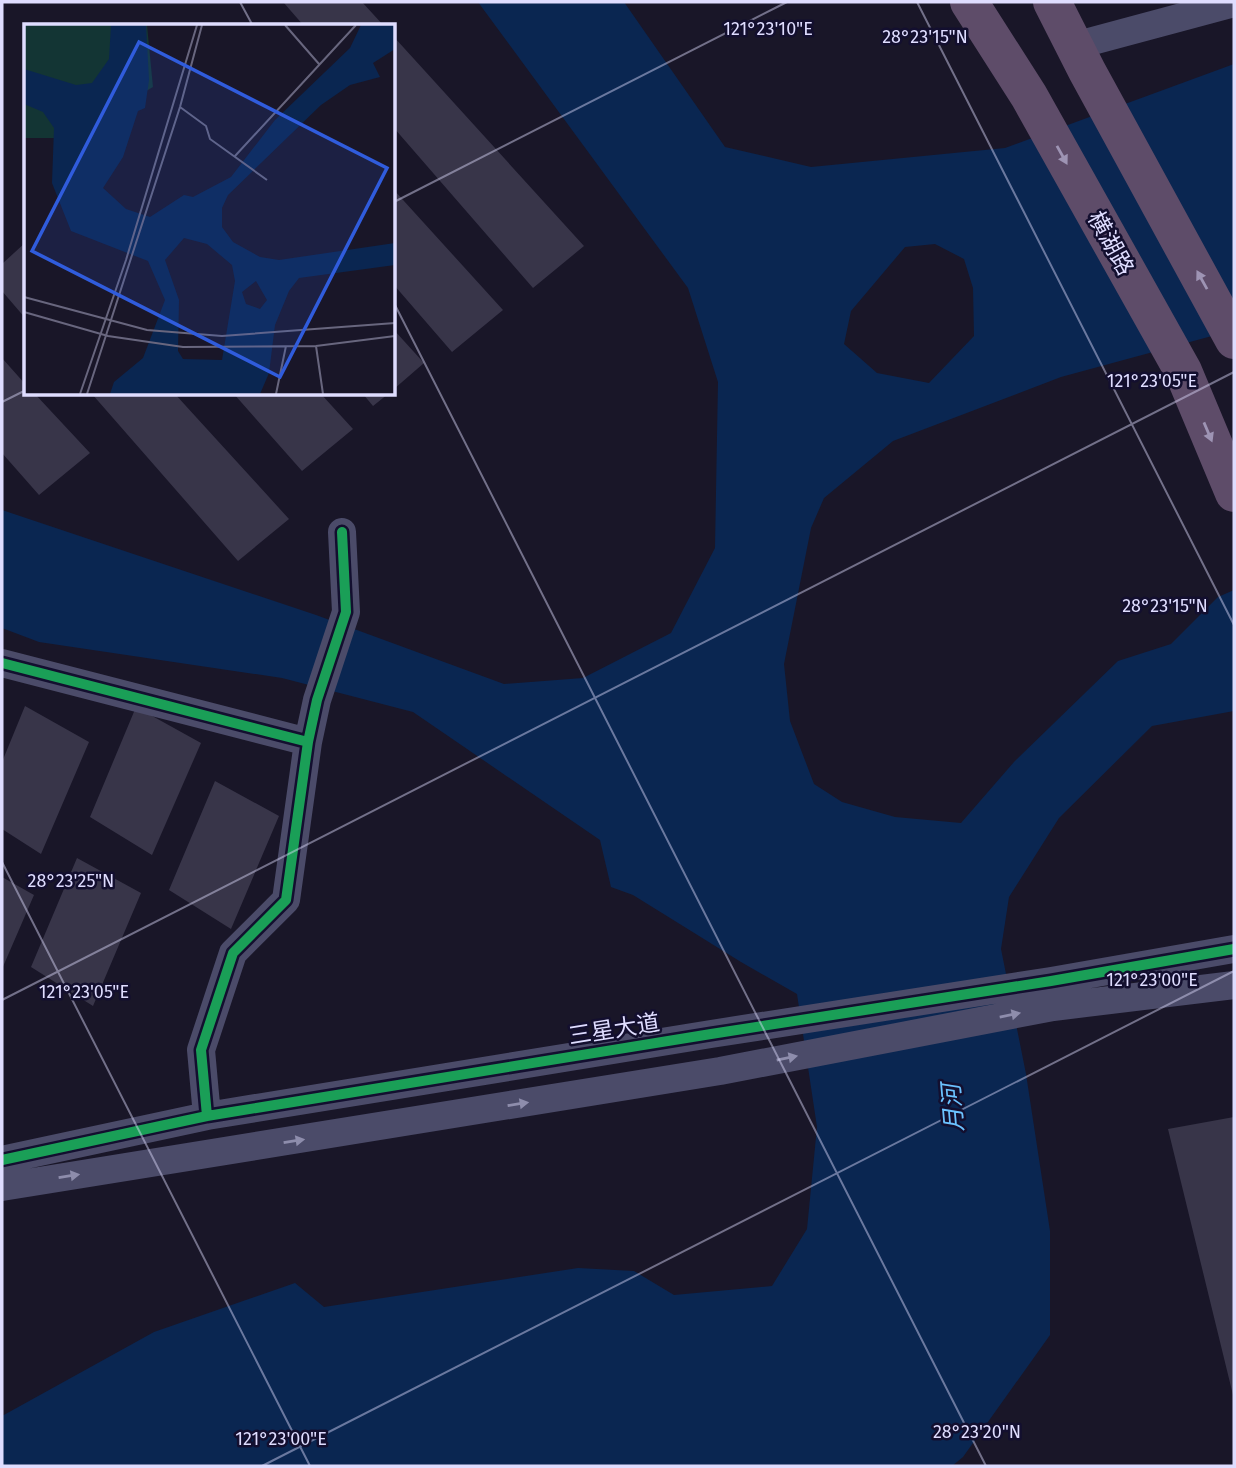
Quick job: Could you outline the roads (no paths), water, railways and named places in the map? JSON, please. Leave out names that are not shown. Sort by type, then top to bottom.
[{"type":"highway","name":"横湖路","points":[[969,2],[1029,96],[1183,371],[1234,493]]},
{"type":"highway","points":[[1052,2],[1234,340]]},
{"type":"street","points":[[1081,58],[1234,3]]},
{"type":"street","points":[[208,1116],[201,1049],[233,953],[286,900],[308,742],[317,700],[346,612],[342,532]]},
{"type":"street","points":[[2,663],[308,742]]},
{"type":"street","name":"三星大道","points":[[2,1187],[720,1071],[1234,949]]},
{"type":"street","name":"三星大道","points":[[2,1160],[208,1116],[711,1034],[1052,994],[1234,985]]},
{"type":"water","name":"月河","points":[[478,2],[624,2],[725,147],[811,167],[1005,148],[1234,64],[1234,330],[1061,377],[893,441],[824,498],[811,528],[784,664],[790,721],[814,784],[842,802],[895,817],[961,823],[1014,762],[1118,661],[1171,644],[1218,597],[1234,590],[1234,711],[1152,726],[1059,818],[1009,897],[1001,949],[1026,1074],[1050,1231],[1050,1335],[963,1457],[952,1466],[2,1466],[2,1416],[154,1332],[295,1283],[324,1307],[578,1268],[634,1271],[674,1295],[772,1286],[807,1229],[817,1127],[797,994],[633,895],[611,887],[600,840],[413,712],[282,678],[39,642],[2,628],[2,510],[316,615],[504,684],[583,678],[671,633],[715,548],[718,382],[688,288]],"holes":[[[935,244],[964,259],[973,288],[974,336],[929,383],[877,373],[844,344],[851,311],[905,247]]]}]
